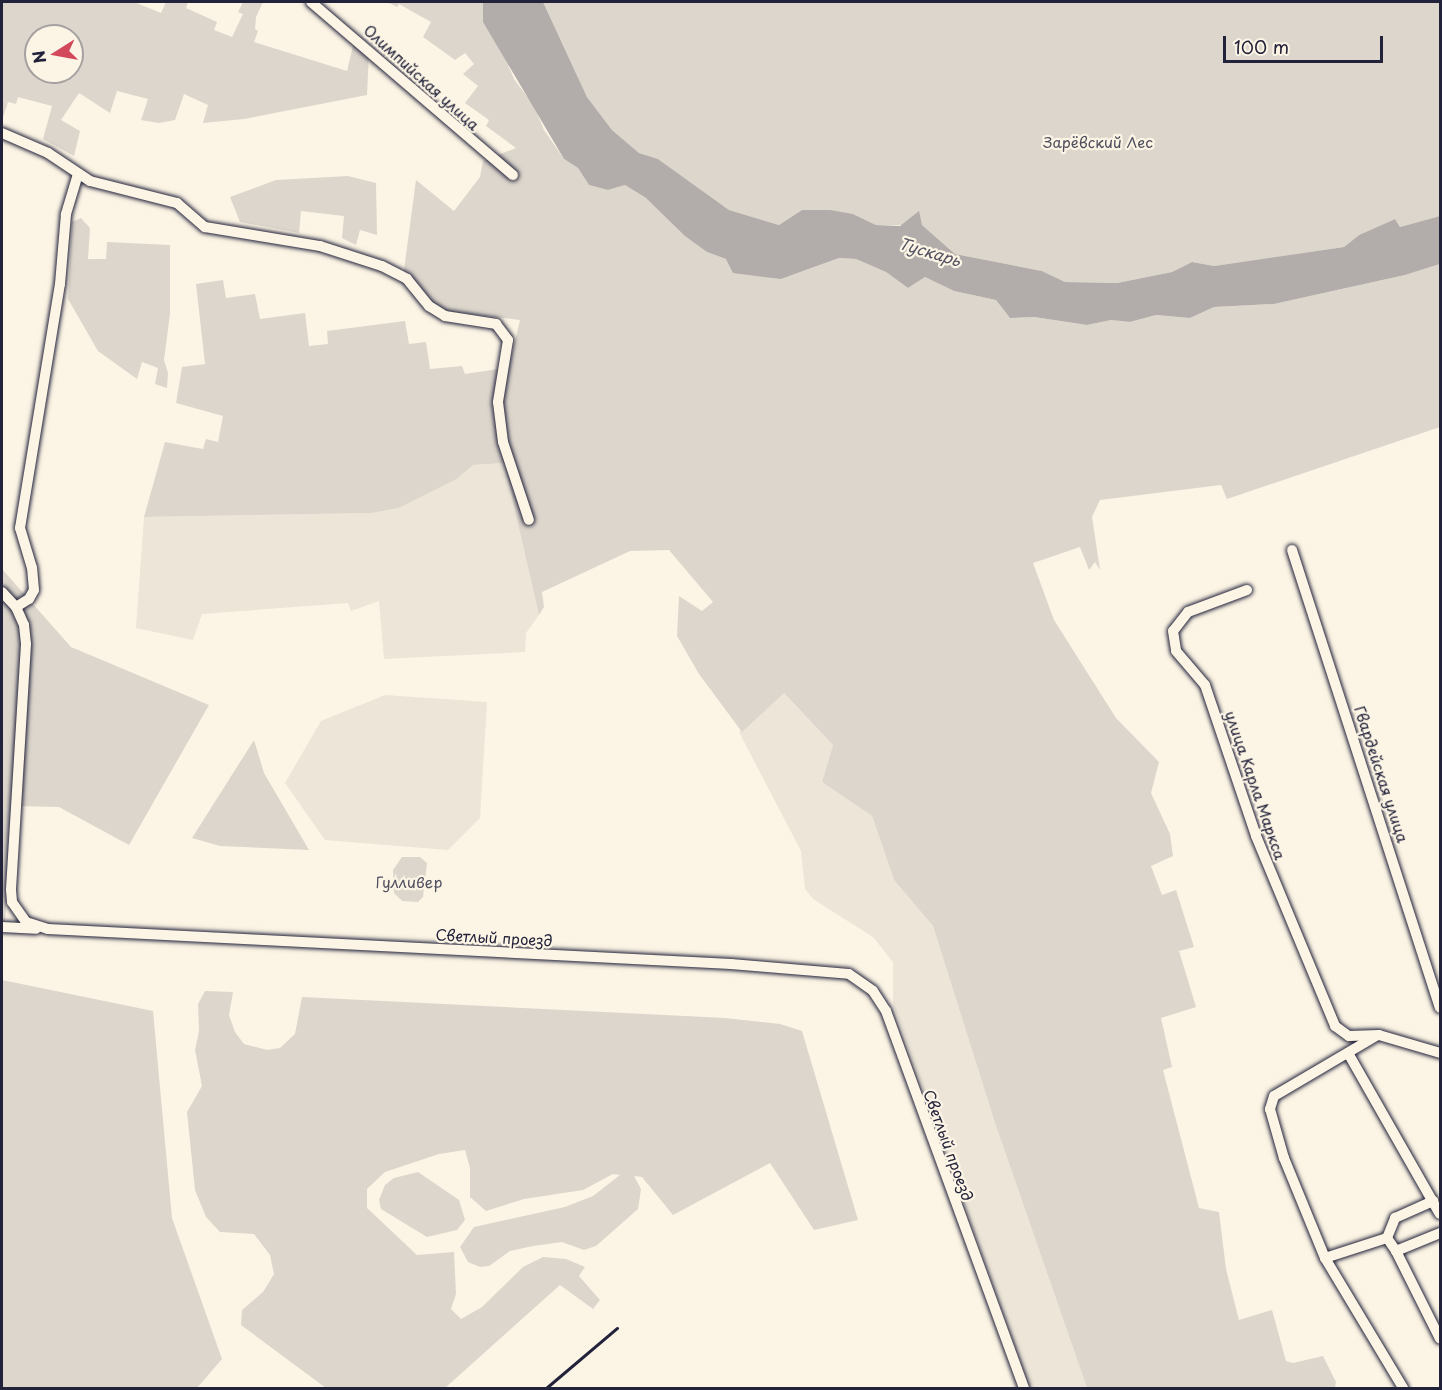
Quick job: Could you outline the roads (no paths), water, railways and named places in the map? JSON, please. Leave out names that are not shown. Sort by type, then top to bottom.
[{"type":"street","name":"Олимпийская улица","points":[[311,2],[513,175]]},
{"type":"street","points":[[2,133],[48,153],[90,181],[177,203],[205,227],[320,246],[382,266],[407,279],[429,306],[445,316],[482,320],[503,329],[508,354],[498,402],[502,432],[529,520]]},
{"type":"street","points":[[16,607],[29,599],[34,590],[32,568],[21,537],[21,518],[60,284],[66,214],[78,174]]},
{"type":"street","name":"Гвардейская улица","points":[[1292,550],[1440,1008]]},
{"type":"street","name":"улица Карла Маркса","points":[[1247,590],[1188,612],[1173,630],[1172,642],[1205,685],[1256,836],[1335,1026],[1349,1036],[1379,1035],[1440,1053]]},
{"type":"street","name":"Светлый проезд","points":[[2,592],[16,607],[24,625],[26,644],[12,902],[26,922],[48,929],[731,964],[849,974],[873,991],[886,1011],[1024,1389]]},
{"type":"street","points":[[2,927],[48,929]]},
{"type":"street","points":[[1379,1035],[1274,1096],[1270,1109],[1284,1158],[1324,1258],[1403,1389]]},
{"type":"street","points":[[1348,1053],[1440,1214]]},
{"type":"street","points":[[1387,1238],[1395,1218],[1433,1201]]},
{"type":"street","points":[[1396,1251],[1440,1233]]},
{"type":"street","points":[[1324,1258],[1387,1238]]},
{"type":"street","points":[[1387,1238],[1396,1251],[1440,1338]]},
{"type":"water","name":"Тускарь","points":[[483,2],[543,2],[587,97],[612,130],[639,153],[658,159],[729,210],[779,225],[802,210],[830,210],[853,214],[876,225],[900,226],[919,211],[922,225],[955,254],[1042,271],[1065,282],[1117,283],[1172,272],[1192,262],[1214,266],[1344,247],[1359,235],[1395,219],[1400,227],[1440,216],[1440,264],[1405,275],[1274,304],[1214,307],[1190,318],[1156,315],[1130,322],[1111,320],[1087,325],[1034,317],[1010,318],[996,300],[954,291],[925,277],[908,288],[886,272],[856,259],[839,258],[781,279],[733,273],[726,259],[707,252],[685,236],[646,198],[625,185],[608,190],[589,185],[578,168],[564,159],[483,22]]},
{"type":"railway","points":[[546,1388],[617,1328]]},
{"type":"park label","name":"Зарёвский Лес","points":[[1098,142]]},
{"type":"park label","name":"Гулливер","points":[[409,882]]}]
